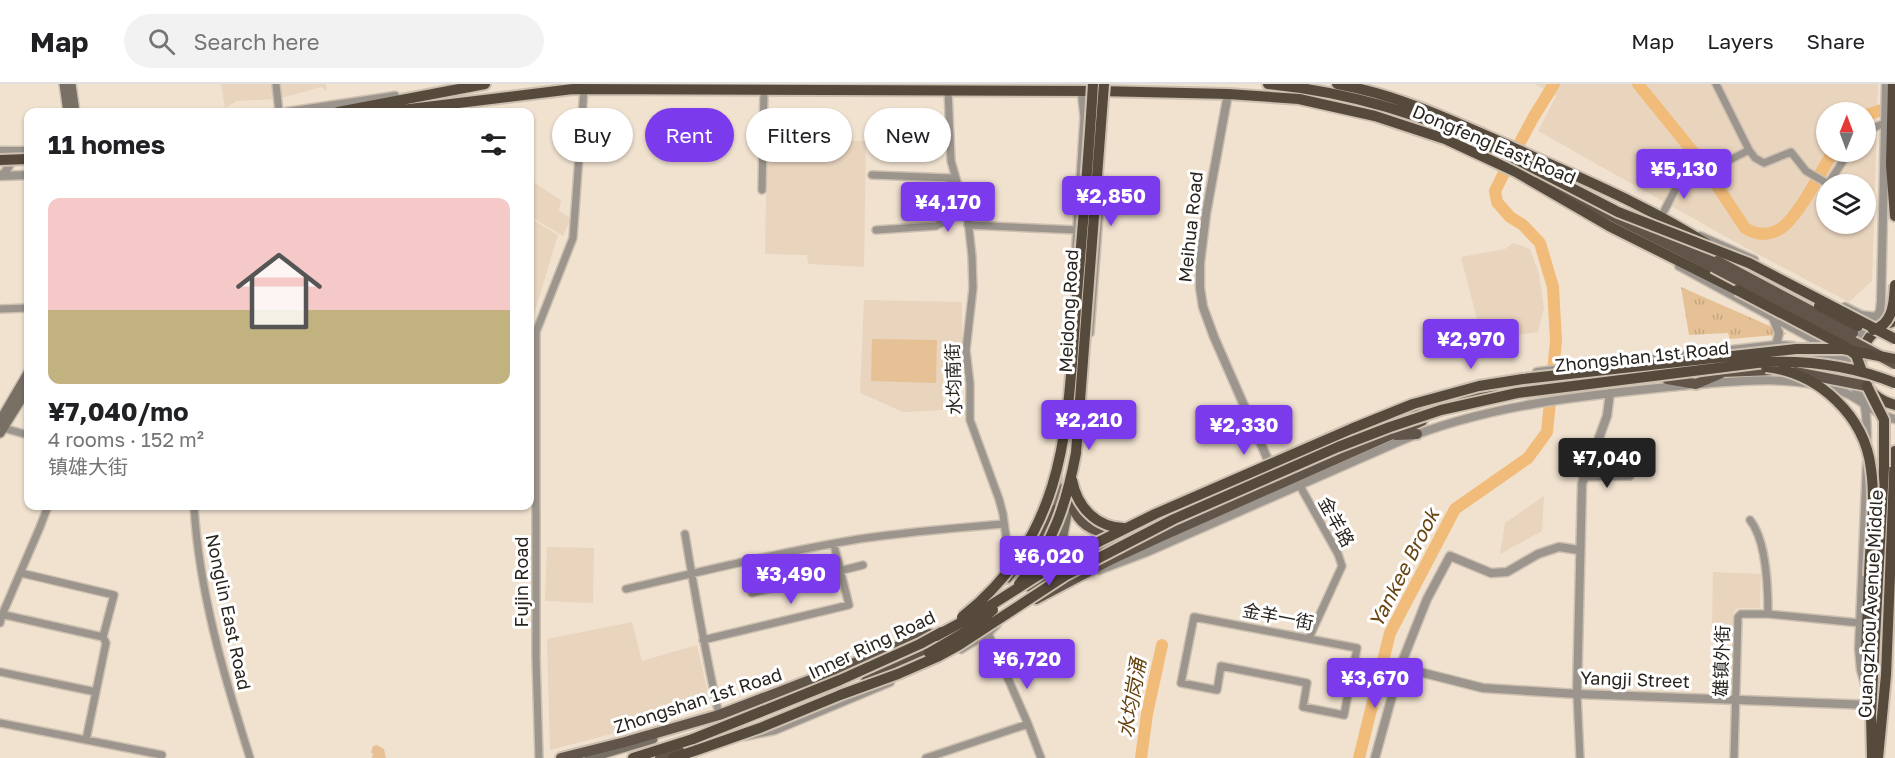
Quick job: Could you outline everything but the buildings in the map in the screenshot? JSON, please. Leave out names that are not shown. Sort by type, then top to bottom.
[{"type":"highway","points":[[358,108],[485,84]]},
{"type":"highway","points":[[1268,84],[1305,88],[1350,97],[1436,123],[1476,140],[1618,212],[1749,264],[1895,339]]},
{"type":"highway","name":"Dongfeng East Road","points":[[1338,84],[1413,104],[1456,121],[1515,149]]},
{"type":"highway","points":[[1893,84],[1891,165],[1895,216]]},
{"type":"highway","points":[[1085,87],[1089,146]]},
{"type":"highway","name":"Dongfeng East Road","points":[[420,108],[533,93],[584,89],[948,90],[1101,87],[1228,94],[1299,99],[1382,118],[1445,139],[1516,172]]},
{"type":"highway","name":"Inner Ring Road","points":[[633,758],[693,739],[747,718],[840,680],[936,636],[968,612],[996,585],[1018,558],[1052,489],[1062,453],[1072,366],[1089,146],[1101,87]]},
{"type":"highway","name":"Inner Ring Road","points":[[673,758],[760,728],[922,657],[980,622],[1009,595],[1046,547],[1068,494],[1078,438],[1101,87]]},
{"type":"highway","points":[[1515,149],[1612,192],[1661,217],[1754,272],[1868,330],[1891,313],[1895,285]]},
{"type":"highway","points":[[0,154],[24,158]]},
{"type":"highway","points":[[0,167],[24,167]]},
{"type":"highway","points":[[1516,172],[1633,238],[1844,346],[1856,356],[1867,386],[1890,432],[1884,467],[1871,705],[1872,758]]},
{"type":"highway","points":[[1877,322],[1895,321]]},
{"type":"highway","points":[[1861,369],[1861,357],[1866,342],[1877,322]]},
{"type":"highway","points":[[936,636],[977,614],[1062,560],[1126,527],[1366,423],[1435,397],[1479,386],[1523,379],[1796,349],[1843,349],[1895,358]]},
{"type":"highway","points":[[1072,366],[1071,474],[1073,488],[1086,511],[1105,525],[1130,528],[1150,526],[1371,434],[1463,404],[1549,388],[1727,369],[1777,361],[1819,363],[1855,370],[1895,383]]},
{"type":"highway","points":[[1727,369],[1778,369],[1807,380],[1834,398],[1854,422],[1864,441],[1871,469],[1866,652],[1871,705]]},
{"type":"highway","points":[[1867,386],[1877,398],[1895,405]]},
{"type":"highway","name":"Guangzhou Avenue Middle","points":[[1878,758],[1886,675],[1895,451]]},
{"type":"highway","points":[[840,694],[898,674],[937,657],[1065,575],[1196,508]]},
{"type":"main road","points":[[64,84],[67,108]]},
{"type":"main road","points":[[71,84],[74,108]]},
{"type":"main road","name":"Meidong Road","points":[[1060,564],[1049,549],[1047,538],[1070,460],[1076,311],[1092,116],[1085,87]]},
{"type":"main road","name":"Meidong Road","points":[[1060,564],[1070,498],[1083,358],[1087,266],[1101,87]]},
{"type":"main road","name":"Dongfeng East Road","points":[[1515,149],[1580,189],[1715,264]]},
{"type":"main road","name":"Dongfeng East Road","points":[[1516,172],[1715,264]]},
{"type":"main road","points":[[1715,264],[1895,358]]},
{"type":"main road","points":[[1715,264],[1895,364]]},
{"type":"main road","points":[[1675,357],[1676,369]]},
{"type":"main road","name":"Zhongshan 1st Road","points":[[660,758],[727,736],[872,678],[963,636],[1162,536],[1387,435],[1427,420],[1507,399],[1676,369],[1749,363],[1792,368]]},
{"type":"main road","points":[[1792,368],[1841,371],[1861,369]]},
{"type":"main road","points":[[1792,368],[1867,386]]},
{"type":"main road","name":"Zhongshan 1st Road","points":[[561,758],[719,715],[879,655],[973,615],[1030,587],[1060,564],[1389,420],[1466,397],[1550,392],[1667,379],[1727,369],[1792,368]]},
{"type":"main road","points":[[1667,379],[1696,384],[1727,369]]},
{"type":"main road","points":[[1,427],[24,381]]},
{"type":"main road","points":[[1,427],[24,394]]},
{"type":"main road","points":[[1389,420],[1402,404]]},
{"type":"main road","points":[[1387,435],[1417,434]]},
{"type":"main road","points":[[1268,460],[1298,459]]},
{"type":"main road","points":[[1070,498],[1076,515],[1089,528],[1106,533],[1133,532]]},
{"type":"main road","points":[[973,615],[1011,574],[1037,541],[1055,510]]},
{"type":"main road","points":[[963,636],[986,615],[1051,568],[1060,564],[1074,574],[1084,574]]},
{"type":"main road","points":[[589,758],[656,738],[697,722]]},
{"type":"street","points":[[276,84],[279,108]]},
{"type":"street","points":[[1716,84],[1755,158],[1764,163],[1791,152],[1809,173],[1828,184],[1842,162]]},
{"type":"street","points":[[1877,322],[1881,301],[1886,84]]},
{"type":"street","points":[[1076,311],[1076,230],[1085,87]]},
{"type":"street","points":[[316,108],[452,89]]},
{"type":"street","name":"Fujin Road","points":[[534,345],[536,332],[573,238],[584,89]]},
{"type":"street","points":[[762,190],[764,90]]},
{"type":"street","name":"水均南街","points":[[948,90],[951,160],[968,225],[973,288],[966,350],[970,384],[970,420],[991,473],[1002,509],[1011,574]]},
{"type":"street","name":"Meihua Road","points":[[1228,94],[1205,220],[1200,288],[1203,308],[1214,337],[1268,460]]},
{"type":"street","points":[[435,108],[454,104]]},
{"type":"street","points":[[1876,124],[1885,118]]},
{"type":"street","points":[[1661,217],[1676,188],[1749,150]]},
{"type":"street","points":[[0,154],[24,151]]},
{"type":"street","points":[[0,154],[8,156],[10,161],[8,169],[0,176]]},
{"type":"street","points":[[0,176],[24,175]]},
{"type":"street","points":[[872,176],[957,178]]},
{"type":"street","points":[[876,230],[936,226],[953,216],[954,189],[948,178]]},
{"type":"street","points":[[968,225],[1076,230]]},
{"type":"street","points":[[1675,225],[1753,260],[1877,322]]},
{"type":"street","points":[[1633,238],[1704,281],[1831,349],[1849,361]]},
{"type":"street","points":[[1737,290],[1749,285],[1754,272]]},
{"type":"street","points":[[0,309],[24,308]]},
{"type":"street","points":[[1871,705],[1861,670],[1859,649],[1867,458],[1865,404],[1856,392],[1851,379],[1849,361],[1856,337],[1866,325],[1877,322],[1895,310]]},
{"type":"street","points":[[1773,318],[1779,333],[1776,345]]},
{"type":"street","points":[[1089,528],[1106,529],[1121,524],[1402,404],[1464,385],[1548,371],[1776,345],[1799,347],[1849,361]]},
{"type":"street","points":[[1084,574],[1147,552],[1417,434],[1550,392],[1610,393],[1755,380],[1802,382],[1842,392],[1875,412],[1895,419]]},
{"type":"street","points":[[1580,758],[1577,694],[1579,550],[1583,477],[1607,416],[1610,393]]},
{"type":"street","points":[[1,427],[24,434]]},
{"type":"street","name":"Fujin Road","points":[[534,453],[539,758]]},
{"type":"street","points":[[1268,460],[1311,470]]},
{"type":"street","points":[[1243,500],[1262,475],[1268,460]]},
{"type":"street","points":[[1583,477],[1630,476]]},
{"type":"street","name":"金羊路","points":[[1300,486],[1338,554],[1342,566],[1309,638]]},
{"type":"street","points":[[0,623],[1,615],[46,510]]},
{"type":"street","name":"Nonglin East Road","points":[[194,510],[196,536],[220,661],[249,758]]},
{"type":"street","points":[[1750,520],[1757,528],[1765,564],[1768,614]]},
{"type":"street","points":[[626,589],[834,544],[928,531],[1004,524]]},
{"type":"street","points":[[685,534],[703,640],[719,715]]},
{"type":"street","points":[[703,640],[849,605],[834,544]]},
{"type":"street","points":[[1375,758],[1427,599],[1450,556],[1491,573],[1507,572],[1538,554],[1559,548],[1579,550]]},
{"type":"street","points":[[752,593],[863,565]]},
{"type":"street","points":[[21,573],[114,595],[103,637],[106,643],[86,740]]},
{"type":"street","name":"雄镇外街","points":[[1734,758],[1738,617],[1741,614],[1768,614],[1860,623]]},
{"type":"street","points":[[1,615],[103,637]]},
{"type":"street","points":[[727,736],[742,737],[765,733],[905,675],[945,657],[988,633],[1004,615]]},
{"type":"street","name":"金羊一街","points":[[1194,617],[1309,638],[1357,648],[1344,714],[1303,707],[1307,683],[1221,666],[1217,690],[1181,683],[1194,617]]},
{"type":"street","points":[[988,633],[1041,758]]},
{"type":"street","points":[[1403,686],[1404,668]]},
{"type":"street","name":"Yangji Street","points":[[1404,668],[1483,688],[1577,694],[1871,705]]},
{"type":"street","points":[[0,672],[96,692]]},
{"type":"street","points":[[872,678],[905,675]]},
{"type":"street","points":[[0,723],[162,755]]},
{"type":"street","points":[[926,758],[1028,724]]},
{"type":"shaded area","points":[[221,84],[326,84],[327,91],[321,87],[278,99],[237,101],[225,108]]},
{"type":"shaded area","points":[[1535,84],[1878,84],[1876,150],[1876,102],[1816,102],[1816,162],[1876,162],[1875,174],[1816,174],[1816,234],[1873,234],[1872,281],[1849,302],[1746,248],[1538,131],[1556,96]]},
{"type":"shaded area","points":[[852,141],[864,141],[864,267],[808,264],[807,255],[765,254],[767,162],[852,162]]},
{"type":"shaded area","points":[[534,183],[561,200],[559,211],[571,218],[563,236],[534,218]]},
{"type":"shaded area","points":[[534,220],[558,235],[534,314]]},
{"type":"shaded area","points":[[1513,243],[1530,249],[1539,274],[1544,308],[1538,332],[1494,338],[1494,345],[1484,347],[1461,257],[1505,249]]},
{"type":"shaded area","points":[[864,300],[962,302],[962,370],[943,371],[943,410],[903,412],[860,393]]},
{"type":"shaded area","points":[[1544,496],[1542,531],[1500,554],[1505,523]]},
{"type":"shaded area","points":[[547,547],[594,548],[593,603],[545,601]]},
{"type":"shaded area","points":[[1713,572],[1761,574],[1760,608],[1736,609],[1733,614],[1733,625],[1712,624]]},
{"type":"shaded area","points":[[632,622],[642,661],[697,645],[710,702],[623,731],[550,750],[547,639]]},
{"type":"green space","points":[[1681,287],[1788,334],[1730,339],[1728,333],[1689,335]]},
{"type":"green space","points":[[872,339],[937,340],[936,383],[871,381]]},
{"type":"green space","points":[[377,745],[384,749],[386,758],[372,758],[373,746]]},
{"type":"waterway","name":"Yankee Brook","points":[[1509,163],[1554,84]]},
{"type":"waterway","name":"Yankee Brook","points":[[1638,84],[1702,163],[1745,228],[1753,232],[1771,233],[1787,223],[1802,205],[1827,162]]},
{"type":"waterway","points":[[1876,112],[1895,106]]},
{"type":"waterway","name":"Yankee Brook","points":[[1359,758],[1390,633],[1455,509],[1528,458],[1547,432],[1556,341],[1553,287],[1540,243],[1523,225],[1510,217],[1497,202],[1495,191],[1505,171]]},
{"type":"waterway","name":"水均岗涌","points":[[1141,758],[1147,714],[1162,645]]}]
